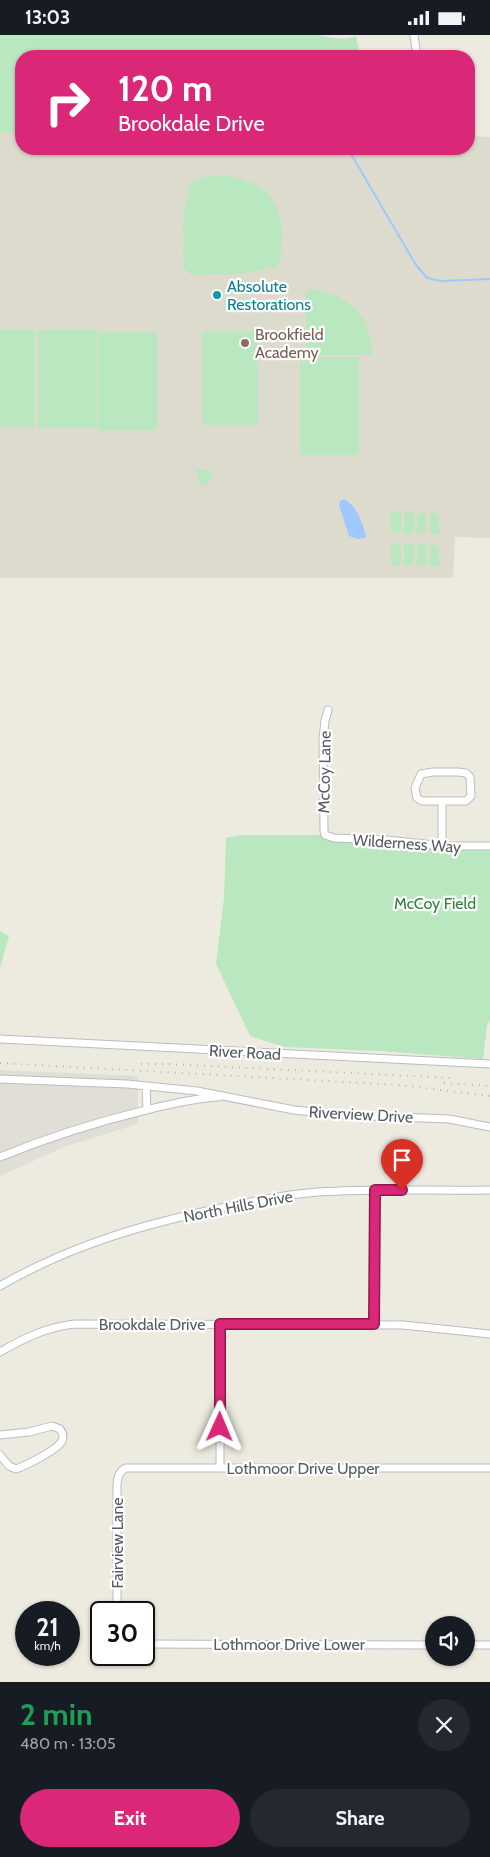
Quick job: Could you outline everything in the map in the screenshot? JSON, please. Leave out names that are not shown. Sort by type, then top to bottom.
[{"type":"street","points":[[414,35],[416,50]]},
{"type":"street","name":"McCoy Lane","points":[[325,835],[323,738],[328,710]]},
{"type":"street","points":[[433,772],[466,773],[470,777],[471,796],[469,799],[466,801],[442,801],[422,801],[417,798],[415,788],[421,774],[433,772]]},
{"type":"street","points":[[442,801],[442,846]]},
{"type":"street","name":"Wilderness Way","points":[[325,835],[334,838],[387,840],[442,846],[490,845]]},
{"type":"street","name":"River Road","points":[[0,1039],[490,1064]]},
{"type":"street","name":"Riverview Drive","points":[[0,1079],[146,1086],[197,1091],[304,1111],[344,1115],[449,1119],[490,1127]]},
{"type":"street","points":[[146,1086],[147,1110]]},
{"type":"street","name":"Riverview Drive","points":[[0,1157],[61,1133],[94,1123],[201,1098],[232,1097]]},
{"type":"street","points":[[374,1324],[375,1190]]},
{"type":"street","name":"North Hills Drive","points":[[0,1286],[45,1262],[77,1248],[130,1230],[194,1213],[294,1195],[330,1191],[490,1190]]},
{"type":"street","name":"Brookdale Drive","points":[[0,1352],[32,1335],[62,1326],[100,1324],[374,1324],[430,1327],[490,1334]]},
{"type":"street","points":[[220,1324],[220,1468]]},
{"type":"street","points":[[0,1435],[29,1432],[52,1426],[60,1429],[63,1437],[58,1446],[16,1469],[9,1466],[0,1455]]},
{"type":"street","name":"Lothmoor Drive Upper","points":[[120,1473],[122,1469],[133,1467],[490,1469]]},
{"type":"street","name":"Fairview Lane","points":[[117,1601],[117,1493],[120,1473]]},
{"type":"street","name":"Lothmoor Drive Lower","points":[[155,1644],[425,1645]]},
{"type":"street","points":[[475,1645],[490,1645]]},
{"type":"shaded area","name":"Brookfield Academy","points":[[0,133],[15,133],[15,155],[475,155],[475,136],[490,137],[490,538],[455,537],[453,578],[0,578]]},
{"type":"shaded area","points":[[0,1070],[138,1076],[138,1124],[64,1147],[0,1176]]},
{"type":"green space","points":[[0,35],[319,35],[338,39],[356,36],[359,50],[15,50],[15,133],[0,133]]},
{"type":"green space","points":[[211,175],[239,178],[251,182],[271,197],[277,207],[281,220],[281,248],[277,267],[237,274],[191,275],[184,268],[183,222],[190,182]]},
{"type":"green space","points":[[311,289],[337,296],[356,309],[368,329],[372,355],[309,355],[306,352],[306,292]]},
{"type":"green space","points":[[0,330],[35,330],[35,427],[0,427]]},
{"type":"green space","points":[[38,330],[97,330],[97,428],[38,428]]},
{"type":"green space","points":[[202,331],[258,331],[258,425],[202,425]]},
{"type":"green space","points":[[98,332],[157,332],[157,430],[98,430]]},
{"type":"green space","points":[[300,357],[359,357],[359,455],[300,455]]},
{"type":"green space","points":[[194,468],[214,472],[208,483],[200,487]]},
{"type":"green space","points":[[391,512],[401,512],[401,533],[391,533]]},
{"type":"green space","points":[[404,513],[414,513],[414,533],[404,533]]},
{"type":"green space","points":[[417,513],[426,513],[426,534],[417,533]]},
{"type":"green space","points":[[430,513],[439,513],[439,534],[430,534]]},
{"type":"green space","points":[[391,544],[401,545],[401,566],[391,565]]},
{"type":"green space","points":[[404,544],[414,544],[413,565],[404,565]]},
{"type":"green space","points":[[417,544],[427,545],[426,566],[417,565]]},
{"type":"green space","points":[[430,545],[439,545],[439,566],[429,566]]},
{"type":"green space","name":"McCoy Field","points":[[240,835],[322,835],[490,847],[490,1020],[487,1025],[483,1059],[380,1051],[284,1047],[250,1036],[216,964],[224,898],[226,838]]},
{"type":"green space","points":[[0,931],[9,936],[0,968]]},
{"type":"water","points":[[344,499],[349,502],[358,515],[363,525],[365,538],[357,539],[349,536],[339,505],[340,501]]},
{"type":"waterway","points":[[352,155],[416,265],[427,278],[441,281],[490,279]]},
{"type":"railway","points":[[0,1063],[400,1085],[490,1096]]},
{"type":"railway","points":[[141,1064],[453,1078]]},
{"type":"railway","points":[[444,1083],[490,1086]]},
{"type":"place","name":"Absolute Restorations","points":[[217,295]]},
{"type":"place","name":"Brookfield Academy","points":[[245,343]]},
{"type":"route","points":[[220,1427],[220,1324],[374,1324],[375,1190],[402,1190]]}]
